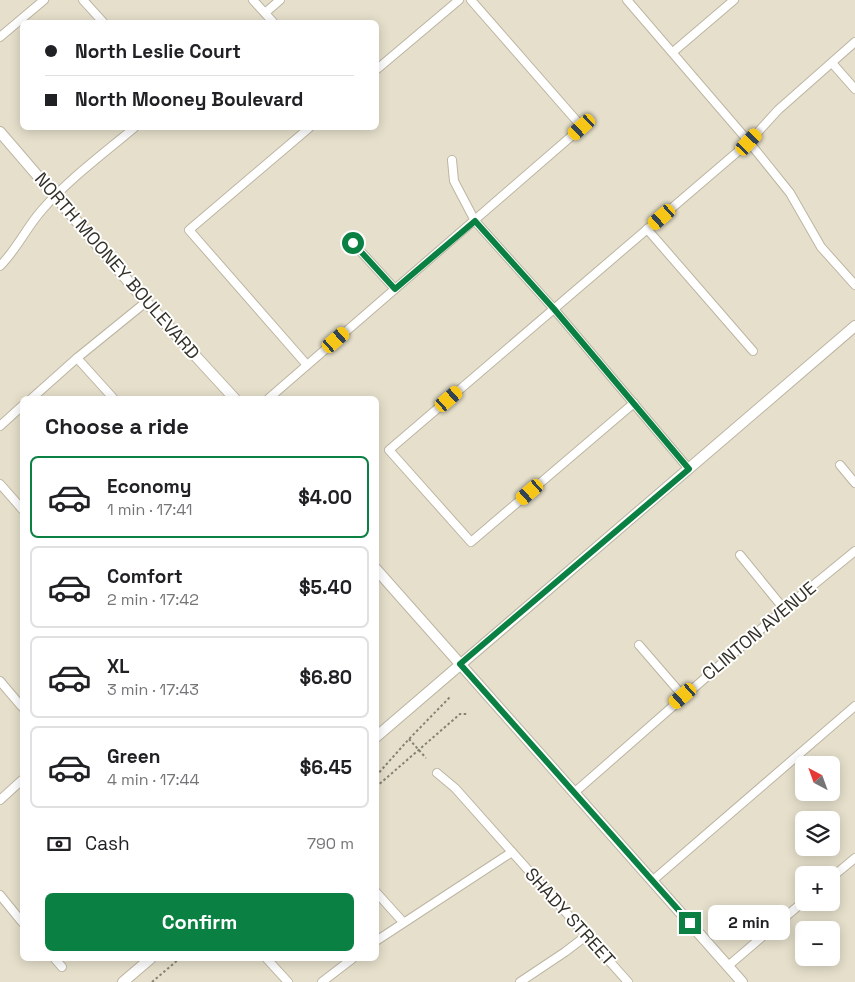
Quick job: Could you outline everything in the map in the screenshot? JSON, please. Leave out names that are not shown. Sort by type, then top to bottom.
[{"type":"street","points":[[20,20],[44,0]]},
{"type":"street","points":[[83,0],[101,20]]},
{"type":"street","points":[[254,0],[271,20]]},
{"type":"street","points":[[265,13],[280,0]]},
{"type":"street","points":[[379,67],[459,0]]},
{"type":"street","points":[[271,396],[582,127],[471,0]]},
{"type":"street","points":[[626,0],[749,142],[790,193],[821,247],[855,285]]},
{"type":"street","points":[[672,52],[734,0]]},
{"type":"street","points":[[0,37],[20,20]]},
{"type":"street","points":[[634,403],[471,542],[389,450],[749,142],[778,110],[855,42]]},
{"type":"street","points":[[832,63],[855,90]]},
{"type":"street","points":[[0,266],[17,247],[36,217],[55,196],[132,130]]},
{"type":"street","points":[[307,130],[189,230],[307,365]]},
{"type":"street","name":"NORTH MOONEY BOULEVARD","points":[[0,132],[146,302],[232,396]]},
{"type":"street","points":[[452,160],[454,181],[475,221],[554,309],[689,469]]},
{"type":"street","points":[[647,229],[753,351]]},
{"type":"street","points":[[353,243],[395,289]]},
{"type":"street","points":[[34,396],[77,358],[146,302]]},
{"type":"street","points":[[379,734],[855,326]]},
{"type":"street","points":[[77,358],[111,396]]},
{"type":"street","points":[[0,426],[20,408]]},
{"type":"street","points":[[840,465],[855,483]]},
{"type":"street","points":[[0,484],[20,507]]},
{"type":"street","name":"CLINTON AVENUE","points":[[575,792],[784,609],[855,551]]},
{"type":"street","points":[[740,554],[784,609]]},
{"type":"street","points":[[379,572],[742,982]]},
{"type":"street","points":[[639,645],[683,696]]},
{"type":"street","points":[[0,681],[20,705]]},
{"type":"street","points":[[652,881],[855,706]]},
{"type":"street","name":"SHADY STREET","points":[[437,773],[455,788],[628,982]]},
{"type":"street","points":[[0,800],[20,782]]},
{"type":"street","points":[[379,939],[512,852]]},
{"type":"street","points":[[840,870],[855,858]]},
{"type":"street","points":[[0,895],[20,920]]},
{"type":"street","points":[[379,895],[403,922]]},
{"type":"street","points":[[728,966],[795,909]]},
{"type":"street","points":[[520,982],[586,936]]},
{"type":"street","points":[[56,961],[62,967]]},
{"type":"street","points":[[127,981],[148,961]]},
{"type":"street","points":[[269,961],[288,982]]},
{"type":"street","points":[[322,982],[349,961]]},
{"type":"path","points":[[379,773],[450,696]]},
{"type":"path","points":[[379,784],[460,714],[468,714]]},
{"type":"path","points":[[409,739],[426,758]]},
{"type":"path","points":[[152,982],[177,961]]},
{"type":"route","points":[[353,243],[395,289],[475,221],[554,309],[689,469],[460,664],[690,923]]}]
